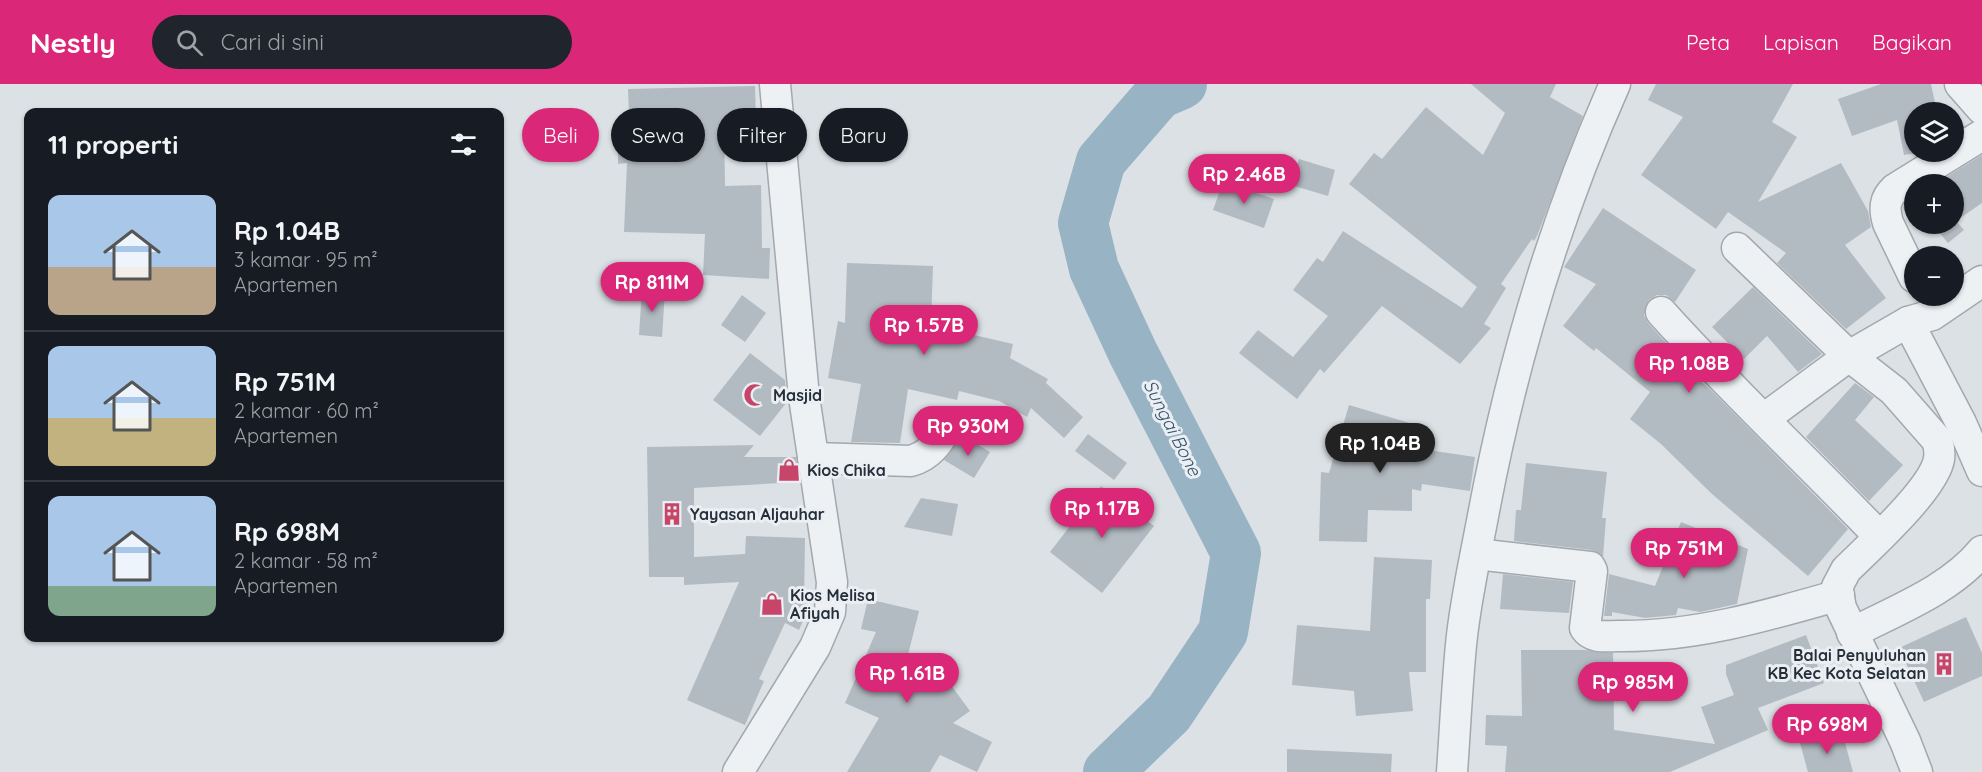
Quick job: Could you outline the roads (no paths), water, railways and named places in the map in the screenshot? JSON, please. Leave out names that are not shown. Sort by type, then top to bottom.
[{"type":"street","points":[[738,772],[815,647],[830,612],[831,561],[813,458],[792,283],[776,84]]},
{"type":"street","points":[[1452,772],[1461,643],[1494,456],[1525,332],[1562,216],[1615,84]]},
{"type":"street","points":[[1960,84],[1982,109]]},
{"type":"street","points":[[1904,256],[1885,214],[1886,199],[1895,189],[1982,135]]},
{"type":"street","points":[[1737,248],[1849,356],[1894,391],[1937,440],[1939,460],[1927,484],[1846,570],[1837,587],[1840,608],[1905,741],[1917,772]]},
{"type":"street","points":[[1765,418],[1849,356],[1921,311],[1982,280]]},
{"type":"street","points":[[1921,311],[1961,423],[1982,471]]},
{"type":"street","points":[[1660,312],[1703,359],[1765,418],[1879,536]]},
{"type":"street","points":[[813,458],[911,461],[924,457],[935,447],[949,425]]},
{"type":"street","points":[[1852,633],[1943,585],[1968,568],[1982,551]]},
{"type":"street","points":[[1476,554],[1590,567],[1592,571],[1585,628],[1595,636],[1661,637],[1756,619],[1839,595]]},
{"type":"waterway","name":"Sungai Bone","points":[[1108,772],[1169,713],[1223,632],[1236,553],[1133,353],[1094,269],[1083,223],[1101,161],[1159,94],[1182,84]]},
{"type":"place","name":"Masjid","points":[[755,395]]},
{"type":"place","name":"Kios Chika","points":[[789,470]]},
{"type":"place","name":"Yayasan Aljauhar","points":[[672,514]]},
{"type":"place","name":"Kios Melisa Afiyah","points":[[772,604]]},
{"type":"place","name":"Balai Penyuluhan KB Kec Kota Selatan","points":[[1944,664]]}]
